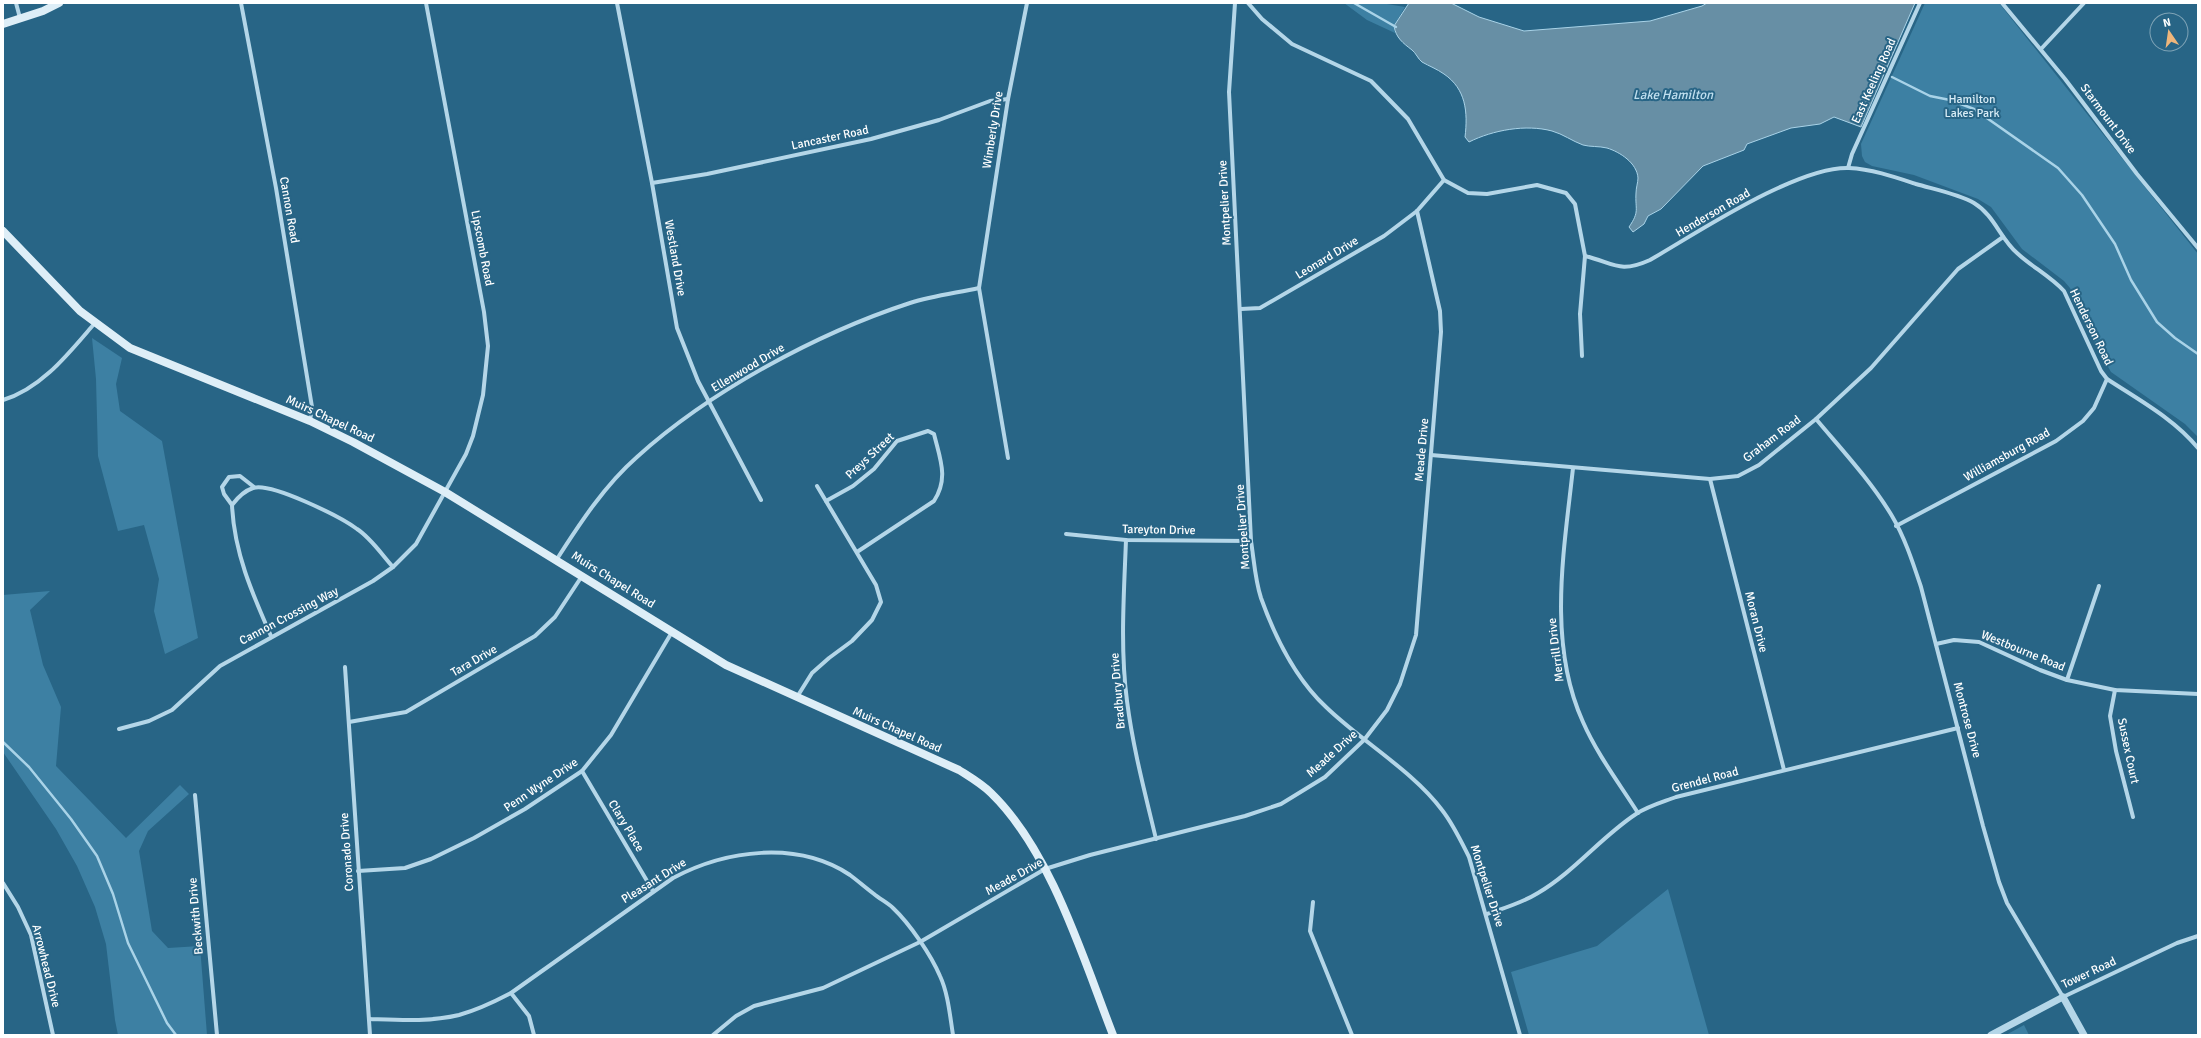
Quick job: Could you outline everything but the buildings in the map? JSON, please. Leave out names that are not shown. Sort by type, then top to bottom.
[{"type":"main road","points":[[3,24],[43,11],[58,3]]},
{"type":"main road","name":"Muirs Chapel Road","points":[[3,231],[80,312],[94,324],[130,348],[310,421],[353,442],[445,492],[557,559],[726,665],[796,698],[959,770],[973,779],[990,792],[1004,806],[1045,870],[1067,915],[1113,1035]]},
{"type":"street","points":[[16,3],[20,18]]},
{"type":"street","name":"Cannon Road","points":[[241,3],[276,188],[312,407],[310,421]]},
{"type":"street","name":"Lipscomb Road","points":[[426,3],[484,312],[488,346],[483,395],[473,436],[466,454],[445,492]]},
{"type":"street","name":"Westland Drive","points":[[617,3],[652,183],[677,328],[710,402],[761,500]]},
{"type":"street","name":"Wimberly Drive","points":[[978,288],[1008,99],[1027,3]]},
{"type":"street","name":"Montpelier Drive","points":[[1234,3],[1229,92],[1241,309],[1251,541],[1261,597],[1279,641],[1292,664],[1325,706],[1422,788],[1441,809],[1457,832],[1469,857],[1487,914],[1520,1035]]},
{"type":"street","points":[[1248,3],[1262,19],[1292,44],[1371,81],[1408,119],[1444,180],[1468,193],[1488,194],[1537,185],[1566,193],[1575,204],[1584,256],[1580,314],[1582,356]]},
{"type":"street","name":"East Keeling Road","points":[[1848,168],[1852,154],[1920,3]]},
{"type":"street","name":"Starmount Drive","points":[[2002,3],[2041,49],[2137,174],[2198,248]]},
{"type":"street","points":[[2041,49],[2084,3]]},
{"type":"street","name":"Lancaster Road","points":[[652,183],[708,174],[871,140],[939,120],[990,101],[1008,99]]},
{"type":"street","name":"Henderson Road","points":[[1584,256],[1616,267],[1634,267],[1650,260],[1748,204],[1799,179],[1826,171],[1848,168],[1889,175],[1973,202],[1986,213],[2016,252],[2055,282],[2064,291],[2101,371],[2107,379],[2161,414],[2188,436],[2198,448]]},
{"type":"street","points":[[1417,211],[1444,180]]},
{"type":"street","name":"Leonard Drive","points":[[1241,309],[1260,308],[1279,298],[1384,236],[1417,211]]},
{"type":"street","name":"Meade Drive","points":[[713,1035],[736,1016],[754,1006],[823,988],[920,942],[1045,870],[1090,855],[1245,816],[1281,804],[1325,777],[1364,740],[1387,710],[1400,684],[1416,635],[1441,332],[1440,311],[1417,211]]},
{"type":"street","name":"Graham Road","points":[[1431,455],[1573,468],[1710,478],[1738,476],[1759,465],[1816,419],[1871,368],[1958,269],[2003,237]]},
{"type":"street","points":[[978,288],[1008,458]]},
{"type":"street","name":"Ellenwood Drive","points":[[557,559],[590,509],[636,457],[671,429],[710,402],[827,335],[912,302],[978,288]]},
{"type":"street","points":[[3,400],[23,392],[39,381],[94,324]]},
{"type":"street","name":"Williamsburg Road","points":[[1896,526],[2056,440],[2083,421],[2094,408],[2107,379]]},
{"type":"street","name":"Montrose Drive","points":[[1816,419],[1873,489],[1896,526],[1910,556],[1921,587],[1999,882],[2007,903],[2084,1035]]},
{"type":"street","name":"Preys Street","points":[[826,501],[853,486],[874,469],[897,441],[928,432],[934,434],[944,477],[942,490],[934,501],[856,552]]},
{"type":"street","name":"Merrill Drive","points":[[1573,468],[1561,597],[1565,664],[1572,695],[1583,723],[1638,813]]},
{"type":"street","points":[[271,636],[250,588],[236,544],[232,505],[224,494],[222,487],[229,477],[240,476],[254,487],[271,489],[322,508],[358,530],[393,567]]},
{"type":"street","name":"Moran Drive","points":[[1710,478],[1784,770]]},
{"type":"street","points":[[796,698],[812,673],[852,642],[872,620],[881,602],[876,585],[817,486]]},
{"type":"street","points":[[232,505],[240,495],[254,487]]},
{"type":"street","name":"Cannon Crossing Way","points":[[119,729],[149,721],[172,710],[220,666],[271,636],[344,598],[393,567],[416,544],[445,492]]},
{"type":"street","name":"Tareyton Drive","points":[[1066,534],[1126,540],[1251,541]]},
{"type":"street","name":"Bradbury Drive","points":[[1126,540],[1123,615],[1127,700],[1135,751],[1156,839]]},
{"type":"street","name":"Tara Drive","points":[[349,722],[406,712],[536,636],[555,617],[582,575]]},
{"type":"street","points":[[2066,680],[2099,586]]},
{"type":"street","name":"Penn Wyne Drive","points":[[358,871],[405,868],[431,859],[474,838],[525,809],[582,771],[611,735],[672,632]]},
{"type":"street","name":"Westbourne Road","points":[[1936,644],[1954,640],[1980,642],[2040,670],[2066,680],[2115,690],[2198,694]]},
{"type":"street","name":"Coronado Drive","points":[[345,667],[370,1035]]},
{"type":"street","name":"Sussex Court","points":[[2115,690],[2110,716],[2116,751],[2133,816]]},
{"type":"street","name":"Grendel Road","points":[[1487,914],[1517,904],[1539,893],[1561,877],[1614,829],[1638,813],[1676,797],[1958,728]]},
{"type":"street","name":"Clary Place","points":[[582,771],[653,891]]},
{"type":"street","name":"Beckwith Drive","points":[[195,795],[217,1035]]},
{"type":"street","name":"Pleasant Drive","points":[[369,1019],[408,1020],[460,1015],[484,1006],[510,994],[653,891],[696,866],[721,858],[745,854],[776,853],[802,857],[825,864],[850,875],[894,909],[920,942],[941,976],[953,1035]]},
{"type":"street","name":"Arrowhead Drive","points":[[3,883],[18,908],[30,935],[53,1035]]},
{"type":"street","points":[[1313,902],[1310,931],[1352,1035]]},
{"type":"street","name":"Tower Road","points":[[1992,1035],[2063,997],[2177,943],[2198,936]]},
{"type":"street","points":[[510,994],[529,1016],[534,1035]]},
{"type":"green space","points":[[1344,3],[1381,3],[1405,7],[1394,26],[1395,33],[1367,20]]},
{"type":"green space","name":"Hamilton Lakes Park","points":[[1925,3],[1999,3],[2198,254],[2198,437],[2185,424],[2111,372],[2094,342],[2070,288],[2064,281],[2022,249],[1991,207],[1978,199],[1914,175],[1872,166],[1865,162],[1862,156],[1861,144]]},
{"type":"green space","points":[[92,338],[122,358],[116,384],[120,411],[162,441],[198,638],[165,654],[154,611],[159,579],[144,525],[118,531],[98,456],[96,379]]},
{"type":"green space","points":[[50,591],[30,610],[43,665],[61,707],[56,766],[126,838],[180,785],[189,794],[148,831],[139,851],[152,931],[168,948],[200,946],[207,1035],[118,1035],[106,944],[95,907],[77,866],[56,829],[3,752],[3,595]]},
{"type":"green space","points":[[1668,889],[1709,1035],[1529,1035],[1511,972],[1597,946]]},
{"type":"green space","points":[[2024,1025],[2029,1035],[2006,1035]]},
{"type":"water","name":"Lake Hamilton","points":[[1409,3],[1451,3],[1479,17],[1524,31],[1650,21],[1702,6],[1707,3],[1915,3],[1861,127],[1834,117],[1820,124],[1791,128],[1747,144],[1744,150],[1703,166],[1661,209],[1648,216],[1644,224],[1633,232],[1629,227],[1636,214],[1637,173],[1631,163],[1617,152],[1607,148],[1583,145],[1552,131],[1531,128],[1499,131],[1469,142],[1465,137],[1466,119],[1464,102],[1457,87],[1444,74],[1422,62],[1396,34],[1394,26]]},
{"type":"waterway","points":[[1354,3],[1396,27]]},
{"type":"waterway","points":[[1892,77],[1930,96],[1950,100],[1974,109],[2058,168],[2082,195],[2115,244],[2131,280],[2157,322],[2175,338],[2198,354]]},
{"type":"waterway","points":[[3,742],[29,767],[71,819],[97,856],[113,894],[128,943],[167,1023],[176,1035]]}]
